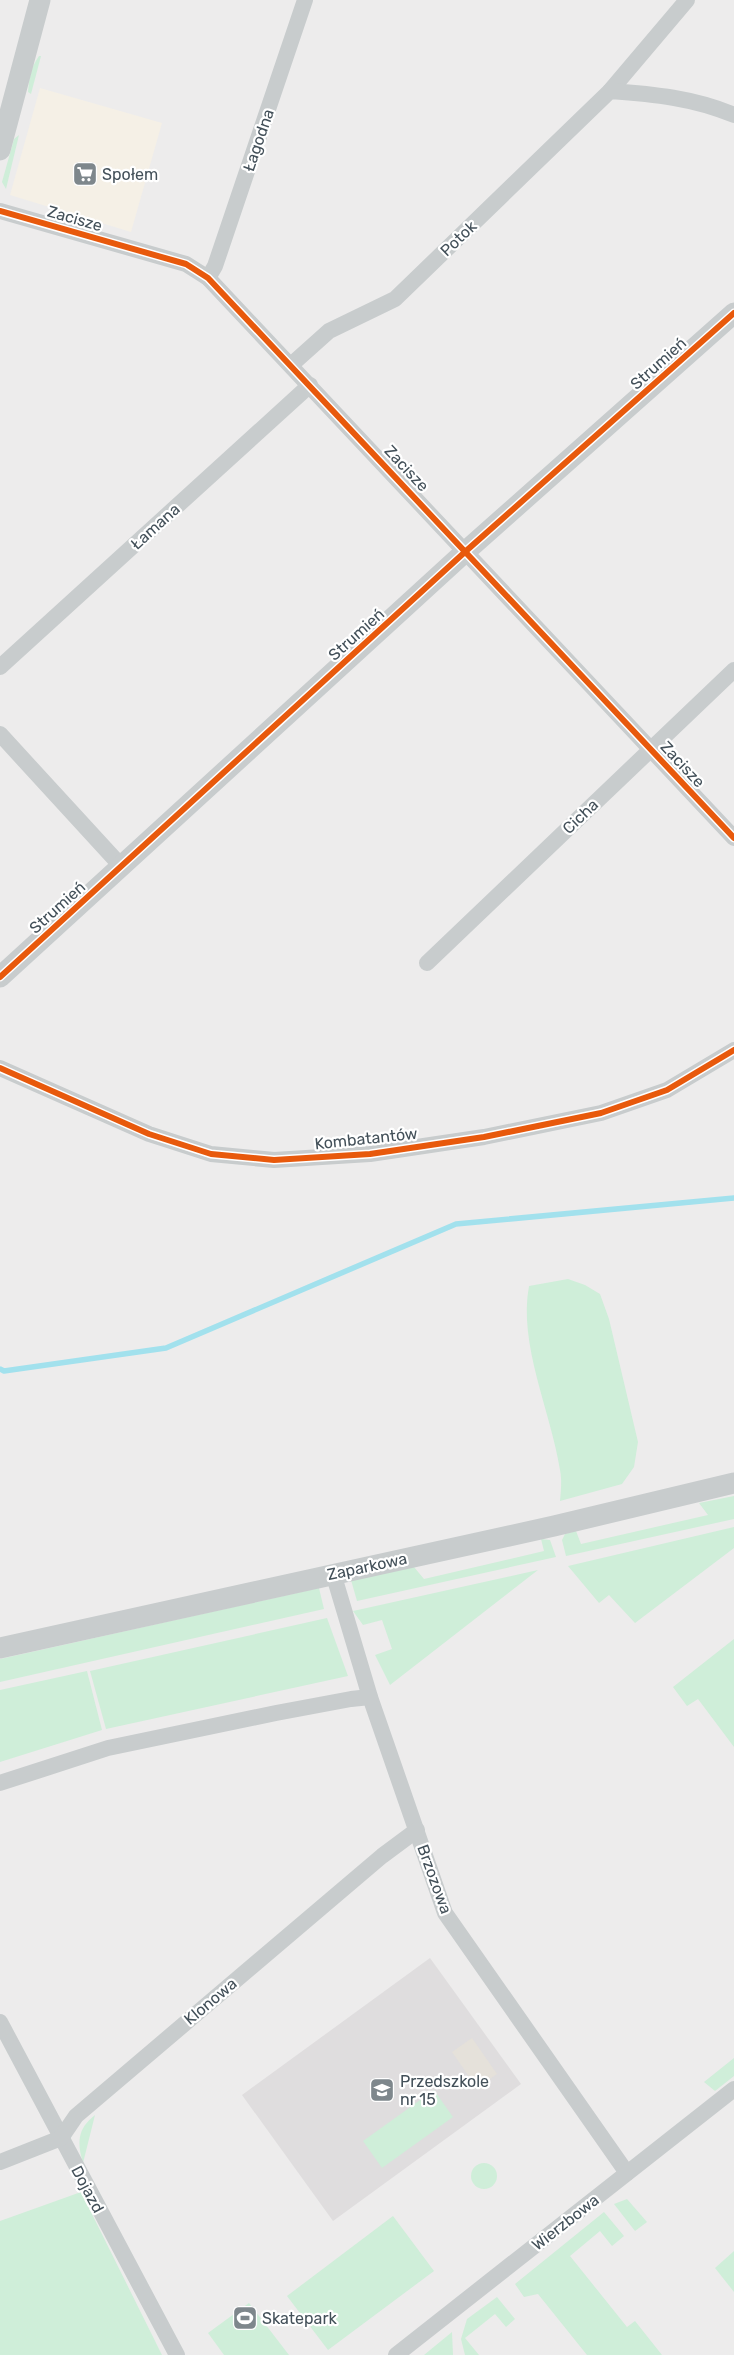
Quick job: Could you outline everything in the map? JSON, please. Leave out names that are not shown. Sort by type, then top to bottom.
[{"type":"street","points":[[0,150],[40,0]]},
{"type":"street","name":"Łagodna","points":[[208,278],[215,266],[305,0]]},
{"type":"street","name":"Potok","points":[[291,365],[329,331],[394,299],[610,91],[687,0]]},
{"type":"street","points":[[610,91],[660,94],[710,104],[734,115]]},
{"type":"street","name":"Zacisze","points":[[0,211],[186,264],[208,278],[734,838]]},
{"type":"street","name":"Strumień","points":[[0,977],[466,552],[734,313]]},
{"type":"street","name":"Łamana","points":[[0,668],[310,385]]},
{"type":"street","name":"Cicha","points":[[427,963],[650,748],[734,670]]},
{"type":"street","points":[[0,734],[122,866]]},
{"type":"street","name":"Kombatantów","points":[[0,1068],[150,1134],[211,1154],[274,1160],[370,1154],[484,1137],[601,1113],[667,1090],[734,1050]]},
{"type":"street","name":"Zaparkowa","points":[[0,1648],[333,1573],[554,1526],[734,1483]]},
{"type":"street","name":"Brzozowa","points":[[333,1573],[370,1698],[417,1830],[432,1881],[448,1917],[627,2173]]},
{"type":"street","points":[[0,1783],[108,1748],[276,1713],[351,1699],[370,1698]]},
{"type":"street","name":"Klonowa","points":[[61,2138],[76,2116],[382,1856],[417,1830]]},
{"type":"street","name":"Dojazd","points":[[0,2022],[4,2039],[61,2138],[177,2355]]},
{"type":"street","name":"Wierzbowa","points":[[396,2355],[734,2089]]},
{"type":"street","points":[[0,2162],[61,2138]]},
{"type":"shaded area","points":[[40,88],[162,123],[131,232],[10,195]]},
{"type":"shaded area","name":"Przedszkole nr 15","points":[[430,1958],[521,2084],[333,2221],[242,2095]]},
{"type":"green space","points":[[39,56],[41,56],[31,94],[28,92],[30,77]]},
{"type":"green space","points":[[19,135],[6,189],[2,182],[14,139]]},
{"type":"green space","points":[[568,1279],[585,1285],[600,1294],[609,1319],[638,1442],[634,1467],[622,1484],[560,1501],[560,1470],[532,1354],[527,1308],[529,1286]]},
{"type":"green space","points":[[734,1496],[734,1519],[566,1556],[562,1540],[565,1534],[576,1531],[581,1544],[708,1515],[699,1503]]},
{"type":"green space","points":[[734,1527],[734,1548],[635,1623],[609,1595],[599,1603],[568,1566]]},
{"type":"green space","points":[[541,1539],[550,1540],[556,1557],[357,1601],[351,1580],[414,1567],[424,1579],[544,1551]]},
{"type":"green space","points":[[538,1570],[390,1685],[375,1655],[392,1649],[382,1620],[363,1625],[353,1611]]},
{"type":"green space","points":[[319,1588],[324,1609],[0,1682],[0,1659]]},
{"type":"green space","points":[[327,1618],[348,1676],[106,1729],[90,1671]]},
{"type":"green space","points":[[734,1639],[734,1747],[698,1699],[687,1706],[673,1687]]},
{"type":"green space","points":[[87,1671],[102,1730],[0,1762],[0,1690]]},
{"type":"green space","points":[[734,2058],[734,2076],[715,2091],[704,2082]]},
{"type":"green space","points":[[434,2090],[453,2117],[382,2168],[363,2141]]},
{"type":"green space","points":[[95,2115],[83,2163],[79,2143],[80,2137],[89,2120]]},
{"type":"green space","points":[[484,2163],[493,2167],[497,2176],[493,2185],[484,2189],[475,2185],[471,2176],[475,2167]]},
{"type":"green space","points":[[81,2192],[162,2355],[0,2355],[0,2221]]},
{"type":"green space","points":[[627,2199],[647,2222],[635,2231],[614,2204]]},
{"type":"green space","points":[[604,2212],[624,2236],[612,2246],[600,2231],[570,2256],[627,2327],[635,2321],[662,2355],[587,2355],[538,2294],[524,2297],[515,2284]]},
{"type":"green space","points":[[393,2216],[434,2271],[328,2350],[287,2296]]},
{"type":"green space","points":[[734,2251],[734,2292],[715,2268]]},
{"type":"green space","points":[[497,2297],[515,2319],[506,2327],[495,2314],[465,2338],[479,2355],[465,2355],[461,2339],[467,2319]]},
{"type":"green space","name":"Skatepark","points":[[249,2303],[289,2355],[224,2355],[208,2333]]},
{"type":"green space","points":[[452,2332],[453,2355],[424,2355]]},
{"type":"sand","points":[[472,2038],[497,2074],[477,2088],[452,2052]]},
{"type":"waterway","points":[[0,1369],[4,1371],[166,1348],[456,1224],[734,1198]]},
{"type":"cycle path","points":[[0,211],[186,264],[208,278],[734,838]]},
{"type":"cycle path","points":[[0,977],[466,551],[734,313]]},
{"type":"cycle path","points":[[0,1068],[149,1134],[211,1154],[274,1160],[370,1154],[484,1137],[601,1113],[667,1090],[734,1050]]},
{"type":"place","name":"Społem","points":[[85,174]]},
{"type":"place","name":"Przedszkole nr 15","points":[[382,2090]]},
{"type":"place","name":"Skatepark","points":[[245,2318]]}]
